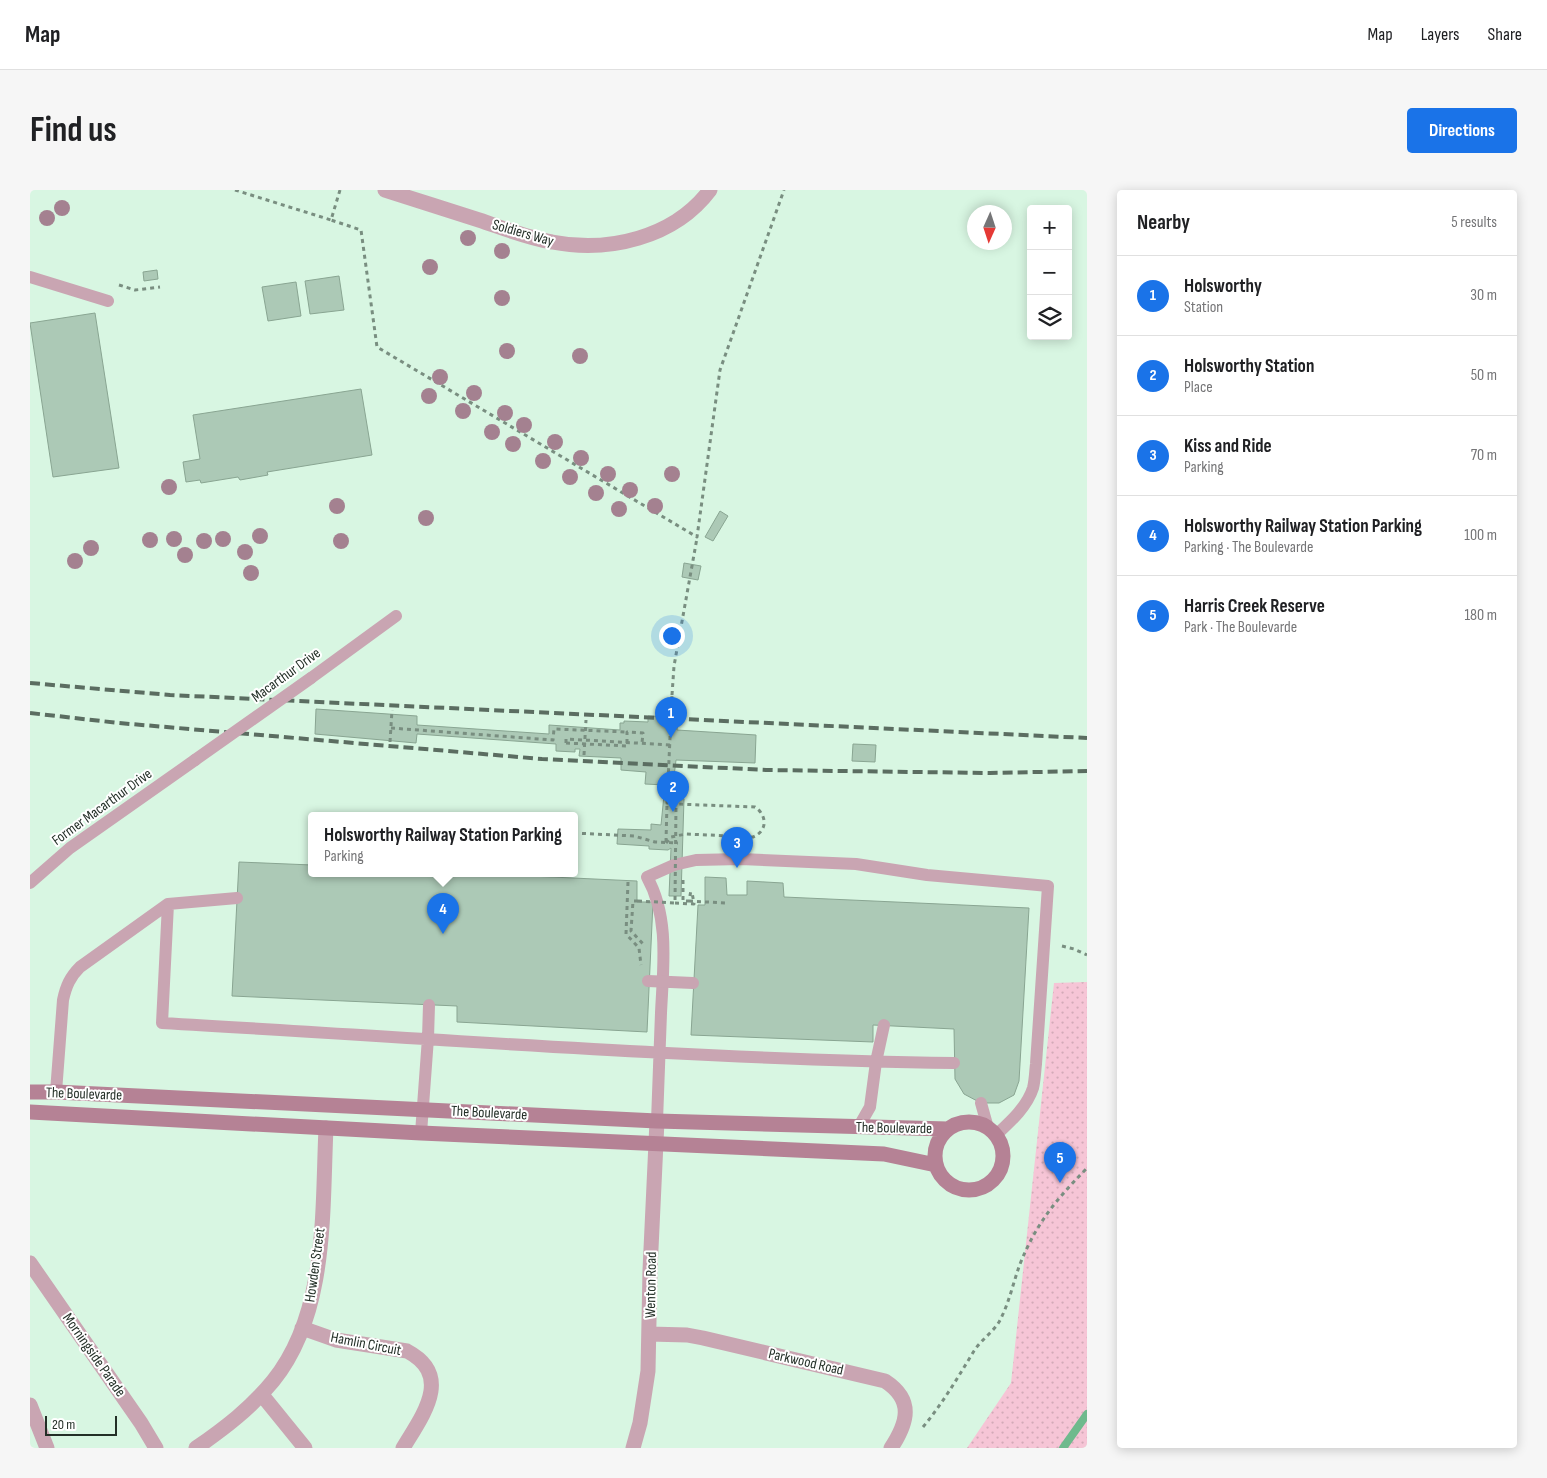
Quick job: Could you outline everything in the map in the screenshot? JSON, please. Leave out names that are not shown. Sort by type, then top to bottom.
[{"type":"street","name":"Soldiers Way","points":[[385,190],[552,242],[594,246],[621,243],[647,236],[665,228],[678,221],[710,190]]},
{"type":"street","name":"The Boulevarde","points":[[30,1092],[656,1121],[948,1130]]},
{"type":"street","name":"The Boulevarde","points":[[30,1112],[421,1133],[884,1154],[936,1165]]},
{"type":"street","name":"Wenton Road","points":[[633,1448],[645,1398],[648,1371],[656,1121]]},
{"type":"street","points":[[967,1122],[976,1123],[992,1132],[1003,1150],[1003,1162],[994,1180],[978,1190],[969,1191],[958,1189],[944,1180],[936,1165],[936,1148],[942,1135],[948,1130],[957,1124],[967,1122]]},
{"type":"street","name":"Howden Street","points":[[196,1448],[238,1418],[262,1395],[285,1364],[302,1328],[315,1289],[318,1265],[326,1128]]},
{"type":"street","name":"Morningside Parade","points":[[30,1263],[36,1279],[141,1423],[156,1448]]},
{"type":"street","name":"Hamlin Circuit","points":[[302,1328],[336,1340],[407,1351],[417,1356],[425,1364],[431,1376],[430,1400],[403,1448]]},
{"type":"street","name":"Parkwood Road","points":[[649,1334],[687,1335],[703,1338],[885,1381],[896,1389],[905,1405],[904,1425],[895,1443]]},
{"type":"street","points":[[262,1395],[305,1448]]},
{"type":"street","points":[[30,1405],[47,1448]]},
{"type":"lane","points":[[30,277],[108,302]]},
{"type":"lane","name":"Macarthur Drive","points":[[195,760],[396,616]]},
{"type":"lane","name":"Former Macarthur Drive","points":[[30,883],[70,848],[195,760]]},
{"type":"lane","points":[[656,1121],[663,941],[658,906],[647,877],[674,865],[696,860],[741,859],[856,864],[927,875],[1048,886],[1033,1089],[1014,1119],[992,1132],[981,1103]]},
{"type":"lane","points":[[56,1092],[63,1000],[66,986],[80,967],[168,904],[237,898]]},
{"type":"lane","points":[[168,904],[162,1023],[659,1053],[876,1062],[954,1063]]},
{"type":"lane","points":[[648,981],[693,983]]},
{"type":"lane","points":[[421,1133],[429,1005]]},
{"type":"lane","points":[[858,1128],[870,1107],[876,1062],[884,1025]]},
{"type":"path","points":[[235,190],[361,230],[377,347],[697,537]]},
{"type":"path","points":[[331,220],[340,190]]},
{"type":"path","points":[[666,843],[674,666],[697,537],[720,370],[784,190]]},
{"type":"path","points":[[390,742],[392,710]]},
{"type":"path","points":[[584,756],[586,720]]},
{"type":"path","points":[[391,728],[553,740],[554,728],[628,732],[643,733],[642,743]]},
{"type":"path","points":[[628,732],[627,746],[566,743],[566,739],[584,740],[636,742],[670,745]]},
{"type":"path","points":[[666,843],[671,837],[686,834],[753,838],[762,832],[764,817],[755,807],[668,803]]},
{"type":"path","points":[[675,903],[676,804]]},
{"type":"path","points":[[578,833],[634,836],[666,843],[684,844]]},
{"type":"path","points":[[683,874],[682,901],[689,902]]},
{"type":"path","points":[[628,882],[626,934],[639,948],[642,968],[646,947],[631,931],[633,901],[726,903]]},
{"type":"path","points":[[895,1443],[923,1427],[949,1393],[975,1349],[998,1323],[1004,1312],[1020,1266],[1037,1229],[1061,1195],[1087,1168]]},
{"type":"shaded area","points":[[1087,982],[1087,1448],[967,1448],[1011,1383],[1054,983]]},
{"type":"building","points":[[157,270],[158,279],[144,281],[143,272]]},
{"type":"building","points":[[339,276],[344,310],[310,314],[305,281]]},
{"type":"building","points":[[296,282],[301,316],[268,321],[262,287]]},
{"type":"building","points":[[95,313],[119,468],[53,477],[30,323]]},
{"type":"building","points":[[361,389],[372,455],[267,472],[268,475],[240,480],[238,477],[201,483],[200,480],[186,482],[183,462],[200,459],[193,415]]},
{"type":"building","points":[[720,511],[728,516],[713,541],[705,537]]},
{"type":"building","points":[[684,563],[701,566],[698,580],[682,577]]},
{"type":"building","points":[[316,709],[417,716],[417,725],[549,734],[549,725],[620,730],[620,723],[624,723],[624,721],[648,722],[648,716],[678,717],[677,730],[756,735],[755,763],[676,760],[672,785],[684,799],[681,896],[669,896],[671,848],[668,850],[649,849],[649,846],[617,844],[618,829],[651,830],[651,824],[661,825],[665,785],[645,784],[646,772],[621,770],[621,758],[579,756],[580,749],[575,749],[575,752],[556,751],[556,744],[417,734],[416,743],[315,734]]},
{"type":"building","points":[[853,744],[876,745],[875,762],[852,761]]},
{"type":"building","points":[[239,862],[308,865],[308,877],[552,877],[637,881],[637,902],[653,902],[647,1032],[457,1022],[457,1006],[232,996]]},
{"type":"building","points":[[705,877],[726,878],[727,895],[747,895],[747,881],[783,883],[784,897],[1029,908],[1019,1081],[1014,1095],[999,1103],[981,1103],[964,1094],[955,1079],[954,1029],[873,1025],[873,1042],[691,1035],[698,905],[705,905]]},
{"type":"waterway","points":[[1063,1448],[1087,1414]]},
{"type":"railway","points":[[30,683],[170,695],[1087,738]]},
{"type":"railway","points":[[30,713],[119,723],[542,759],[766,770],[990,773],[1087,771]]},
{"type":"place","name":"Holsworthy","points":[[671,738]]},
{"type":"place","name":"Holsworthy Station","points":[[673,812]]},
{"type":"place","name":"Kiss and Ride","points":[[737,868]]},
{"type":"place","name":"Holsworthy Railway Station Parking","points":[[443,934]]},
{"type":"place","name":"Harris Creek Reserve","points":[[1060,1183]]}]
